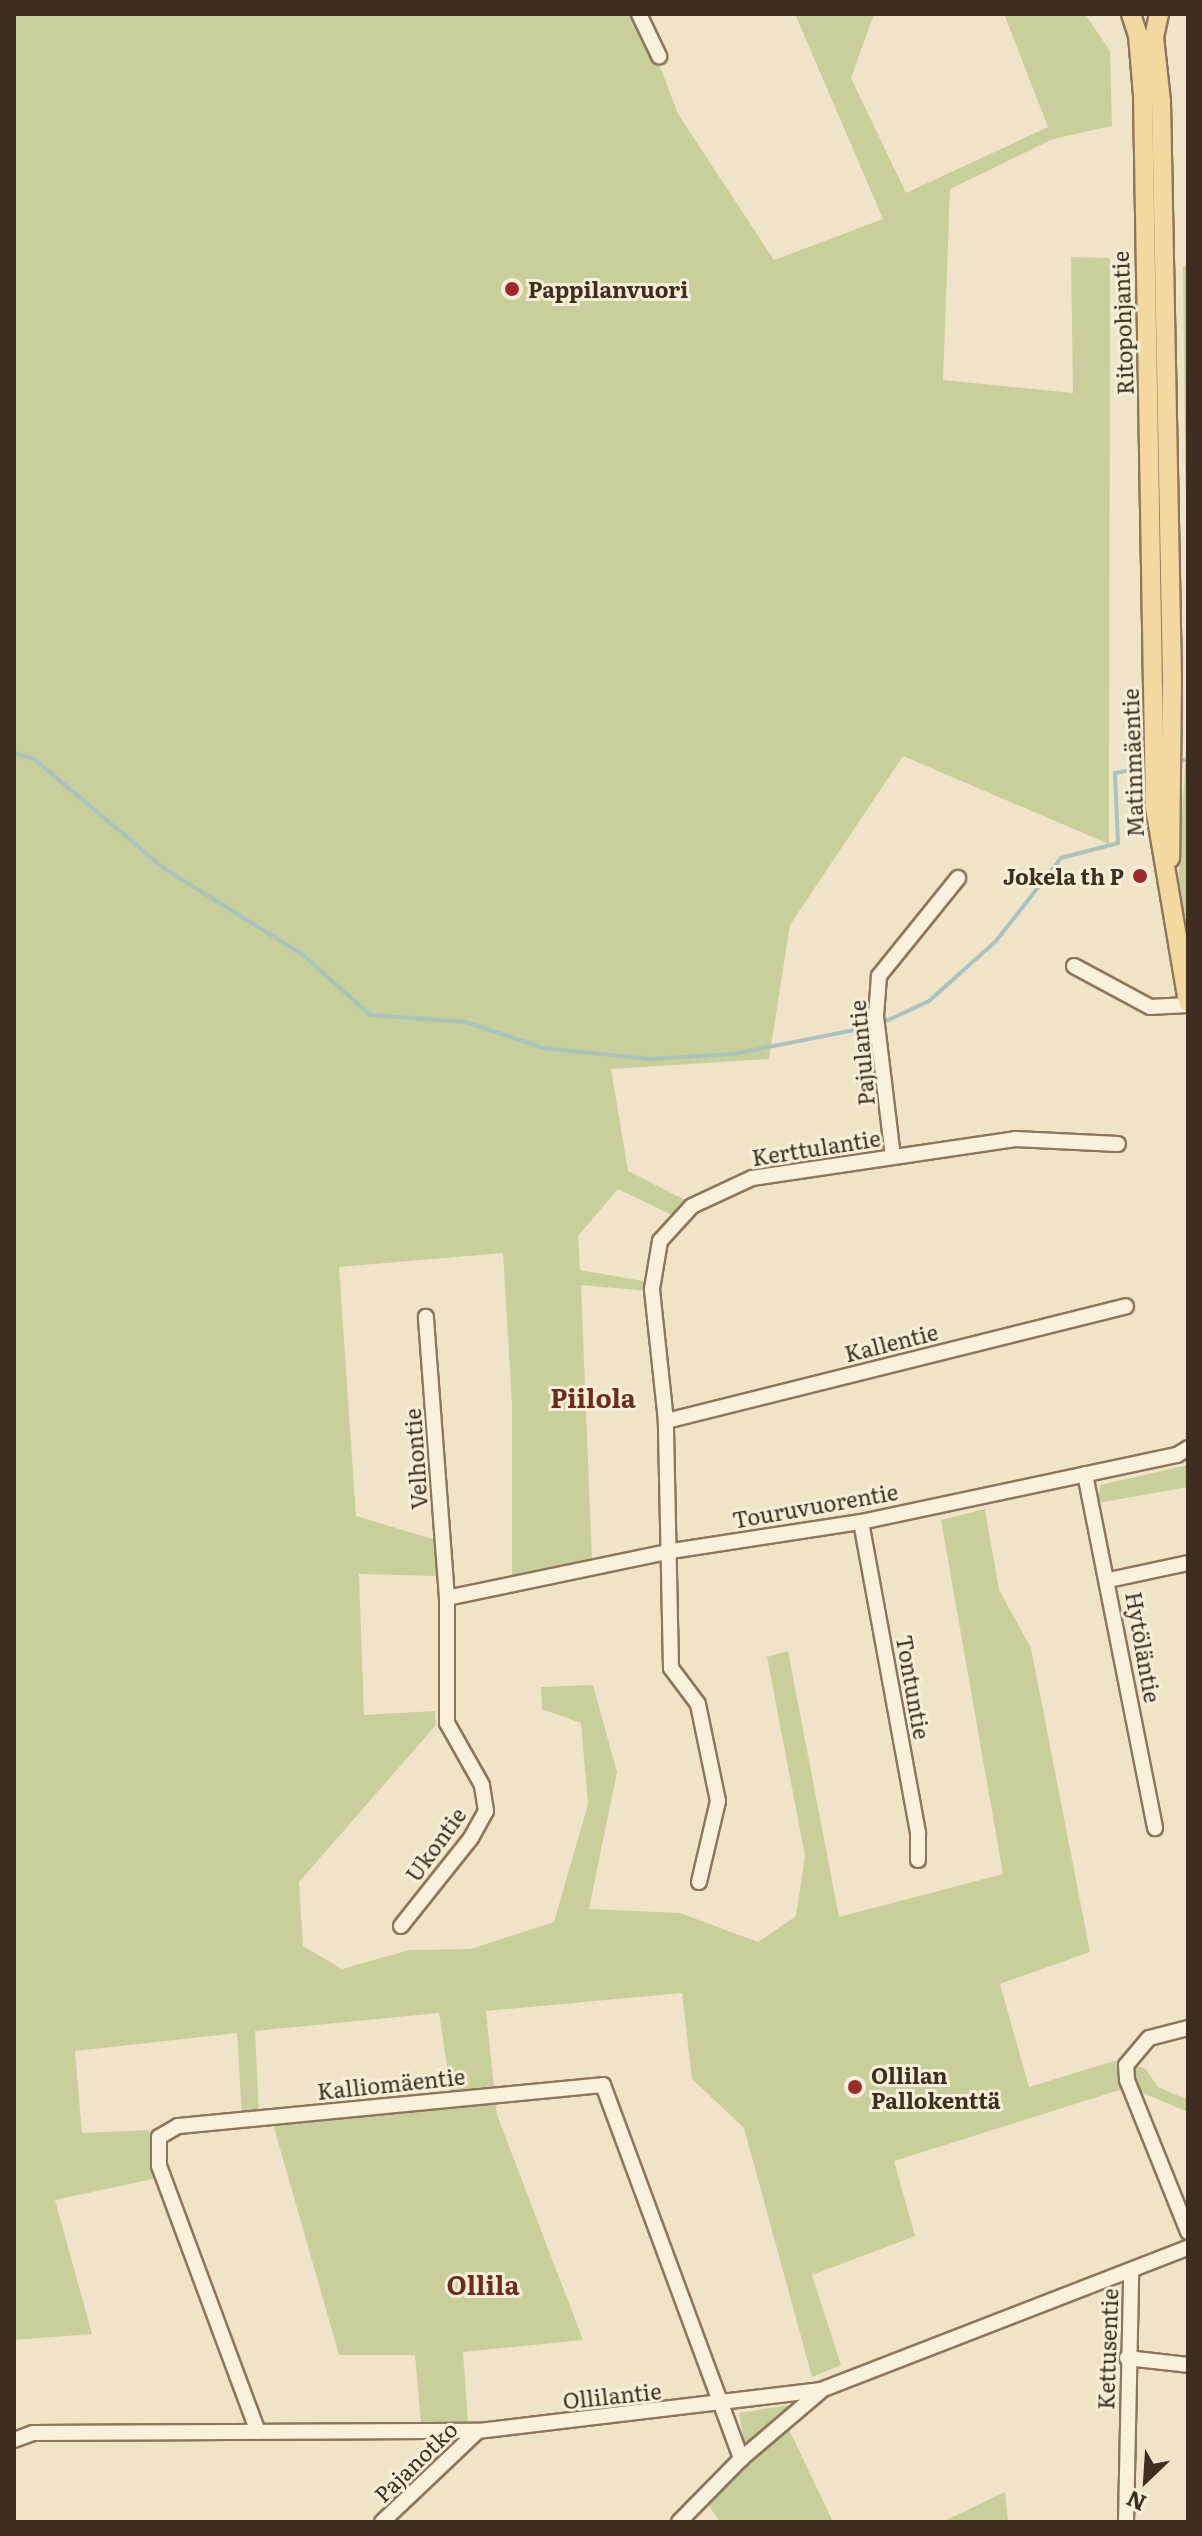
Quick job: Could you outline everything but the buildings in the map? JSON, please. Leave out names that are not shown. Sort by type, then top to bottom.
[{"type":"main road","points":[[1132,14],[1157,14]]},
{"type":"main road","name":"Ritopohjantie","points":[[1132,14],[1143,84],[1171,606]]},
{"type":"main road","name":"Ritopohjantie","points":[[1157,14],[1154,37],[1161,101],[1171,631]]},
{"type":"main road","name":"Matinmäentie","points":[[1171,631],[1168,893],[1188,1003]]},
{"type":"street","points":[[639,14],[659,56]]},
{"type":"street","name":"Pajulantie","points":[[893,1157],[876,1016],[879,976],[958,878]]},
{"type":"street","points":[[1074,966],[1150,1007],[1188,1003]]},
{"type":"street","name":"Kerttulantie","points":[[699,1882],[718,1801],[698,1704],[671,1668],[666,1569],[671,1551],[666,1421],[652,1289],[660,1241],[692,1206],[752,1178],[1015,1139],[1118,1144]]},
{"type":"street","name":"Kallentie","points":[[666,1421],[1126,1306]]},
{"type":"street","name":"Velhontie","points":[[426,1317],[447,1598]]},
{"type":"street","name":"Touruvuorentie","points":[[447,1598],[671,1551],[861,1522],[1177,1455],[1188,1448]]},
{"type":"street","name":"Hytöläntie","points":[[1085,1474],[1109,1580],[1155,1828]]},
{"type":"street","name":"Tontuntie","points":[[861,1522],[918,1834],[918,1860]]},
{"type":"street","points":[[1109,1580],[1188,1563]]},
{"type":"street","name":"Ukontie","points":[[401,1926],[471,1838],[486,1811],[482,1785],[447,1723],[447,1598]]},
{"type":"street","points":[[1188,2028],[1149,2038],[1126,2065],[1127,2080],[1188,2232]]},
{"type":"street","name":"Kalliomäentie","points":[[258,2432],[159,2166],[159,2137],[178,2126],[603,2085],[724,2405]]},
{"type":"street","name":"Ollilantie","points":[[14,2440],[33,2433],[478,2431],[724,2405],[821,2390],[1131,2273],[1188,2248]]},
{"type":"street","name":"Kettusentie","points":[[1126,2522],[1131,2273]]},
{"type":"street","points":[[1127,2358],[1188,2365]]},
{"type":"street","points":[[679,2522],[741,2459],[821,2390]]},
{"type":"street","points":[[724,2405],[741,2459]]},
{"type":"street","name":"Pajanotko","points":[[382,2522],[478,2431]]},
{"type":"green space","points":[[14,14],[640,14],[678,114],[774,260],[883,219],[795,14],[874,14],[851,78],[906,193],[1048,127],[1004,14],[1085,14],[1110,51],[1112,126],[1053,139],[950,189],[943,380],[1073,393],[1071,257],[1110,258],[1109,844],[903,756],[790,925],[769,1059],[611,1069],[628,1171],[691,1203],[678,1218],[618,1189],[578,1236],[580,1270],[648,1282],[648,1291],[581,1285],[592,1562],[512,1578],[512,1404],[503,1253],[339,1267],[356,1516],[436,1540],[438,1576],[359,1574],[364,1715],[435,1711],[436,1725],[299,1882],[303,1946],[342,1969],[409,1950],[471,1949],[554,1922],[588,1804],[581,1723],[542,1709],[541,1687],[593,1685],[617,1772],[589,1909],[680,1913],[758,1942],[796,1916],[805,1856],[767,1657],[788,1651],[839,1917],[1003,1874],[941,1520],[985,1509],[999,1590],[1031,1648],[1090,1952],[1000,1984],[1029,2087],[1114,2061],[1145,2068],[1158,2087],[1188,2100],[1188,2112],[1129,2087],[894,2161],[915,2236],[812,2275],[841,2365],[812,2377],[744,2128],[692,2079],[682,1993],[486,2011],[497,2115],[583,2340],[463,2352],[468,2422],[421,2424],[415,2355],[339,2355],[273,2124],[453,2105],[439,2013],[255,2031],[259,2114],[242,2115],[237,2033],[75,2051],[82,2133],[149,2130],[157,2178],[55,2200],[92,2334],[14,2340]]},
{"type":"green space","points":[[1183,266],[1188,267],[1188,553],[1185,467]]},
{"type":"green space","points":[[1188,715],[1188,960],[1178,886]]},
{"type":"green space","points":[[1188,1465],[1188,1487],[1098,1503],[1100,1485]]},
{"type":"green space","points":[[795,2404],[745,2446],[739,2413]]},
{"type":"green space","points":[[785,2421],[833,2522],[720,2522],[703,2497]]},
{"type":"green space","points":[[1005,2492],[1008,2522],[942,2522]]},
{"type":"waterway","points":[[14,753],[34,759],[165,869],[303,955],[370,1015],[466,1022],[543,1048],[650,1059],[733,1054],[866,1028]]},
{"type":"waterway","points":[[1180,761],[1188,759]]},
{"type":"waterway","points":[[886,1021],[929,1001],[996,941],[1061,858],[1118,843],[1115,773],[1126,771]]},
{"type":"place","name":"Pappilanvuori","points":[[512,289]]},
{"type":"place","name":"Jokela th P","points":[[1140,876]]},
{"type":"place","name":"Ollilan Pallokenttä","points":[[855,2087]]},
{"type":"district","name":"Piilola","points":[[593,1397]]},
{"type":"district","name":"Ollila","points":[[483,2284]]}]
